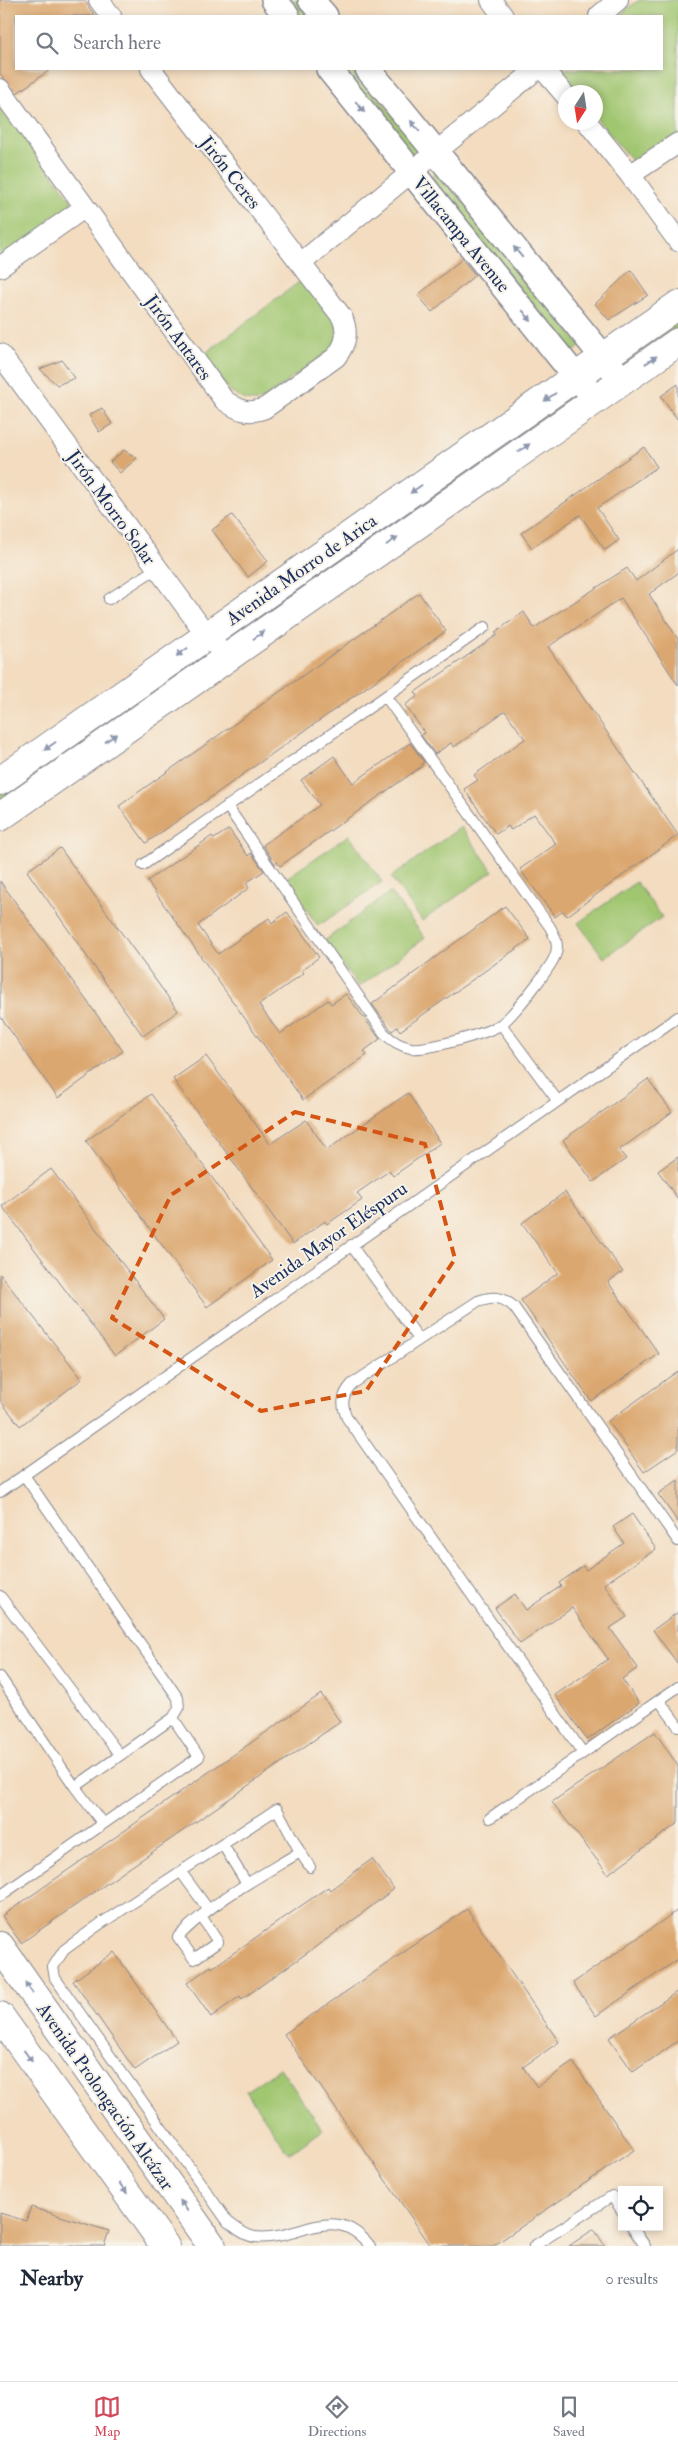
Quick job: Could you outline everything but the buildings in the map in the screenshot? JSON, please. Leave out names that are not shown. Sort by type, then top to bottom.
[{"type":"main road","name":"Avenida Morro de Arica","points":[[0,781],[206,634],[576,378],[678,305]]},
{"type":"main road","name":"Avenida Morro de Arica","points":[[0,817],[678,342]]},
{"type":"main road","name":"Avenida Prolongación Alcázar","points":[[0,1946],[212,2246]]},
{"type":"main road","name":"Avenida Prolongación Alcázar","points":[[0,2016],[165,2246]]},
{"type":"street","points":[[99,0],[110,15]]},
{"type":"street","points":[[274,0],[286,15]]},
{"type":"street","points":[[311,0],[323,15]]},
{"type":"street","points":[[491,0],[502,15]]},
{"type":"street","points":[[600,15],[618,0]]},
{"type":"street","name":"Jirón Ceres","points":[[152,70],[306,269]]},
{"type":"street","name":"Villacampa Avenue","points":[[330,70],[576,378],[596,398]]},
{"type":"street","name":"Villacampa Avenue","points":[[369,70],[622,380]]},
{"type":"street","points":[[306,269],[413,172],[536,70]]},
{"type":"street","points":[[544,70],[558,87]]},
{"type":"street","name":"Jirón Antares","points":[[0,89],[224,400],[246,412],[256,412],[265,408],[336,357],[343,348],[346,326],[342,317],[306,269]]},
{"type":"street","points":[[593,130],[630,175],[678,241]]},
{"type":"street","points":[[630,175],[678,143]]},
{"type":"street","points":[[0,267],[84,208]]},
{"type":"street","name":"Jirón Morro Solar","points":[[0,354],[206,634],[226,658]]},
{"type":"lane","points":[[109,599],[157,568]]},
{"type":"lane","points":[[142,865],[485,627]]},
{"type":"lane","points":[[227,806],[384,1033],[393,1041],[402,1046],[421,1048],[485,1032],[501,1024],[515,1011],[551,963],[557,952],[556,941],[550,927],[386,697]]},
{"type":"lane","name":"Avenida Mayor Eléspuru","points":[[0,1492],[678,1017]]},
{"type":"lane","points":[[501,1024],[557,1100]]},
{"type":"lane","points":[[351,1245],[419,1339]]},
{"type":"lane","points":[[583,1753],[344,1412],[342,1406],[344,1393],[352,1384],[478,1301],[492,1297],[505,1299],[514,1307],[678,1541]]},
{"type":"lane","points":[[24,1475],[178,1698],[179,1708],[173,1718],[74,1787]]},
{"type":"lane","points":[[0,1596],[119,1754]]},
{"type":"lane","points":[[0,1676],[74,1787],[103,1824]]},
{"type":"lane","points":[[490,1818],[678,1687]]},
{"type":"lane","points":[[659,1700],[678,1726]]},
{"type":"lane","points":[[0,1896],[199,1757],[173,1718]]},
{"type":"lane","points":[[310,1867],[277,1809],[100,1924],[64,1950],[53,1967],[55,1978],[228,2222],[253,2237],[268,2237],[339,2223],[352,2228],[370,2246]]},
{"type":"lane","points":[[222,1846],[247,1884]]},
{"type":"lane","points":[[181,1872],[204,1912],[300,1852]]},
{"type":"lane","points":[[534,2246],[612,2196],[618,2205]]},
{"type":"lane","points":[[635,2231],[644,2246]]},
{"type":"highlighted area","points":[[295,1112],[425,1144],[455,1259],[366,1391],[261,1411],[112,1318],[171,1195]]},
{"type":"green space","points":[[284,0],[301,0],[313,15],[296,15]]},
{"type":"green space","points":[[639,0],[678,0],[678,137],[633,162],[603,126],[603,85],[569,85],[556,70],[663,70],[663,15],[619,15]]},
{"type":"green space","points":[[340,70],[357,70],[419,148],[410,157]]},
{"type":"green space","points":[[0,99],[71,200],[72,210],[0,261]]},
{"type":"green space","points":[[438,170],[581,346],[572,353],[432,179],[433,174]]},
{"type":"green space","points":[[303,279],[336,322],[337,337],[331,350],[262,400],[242,399],[227,388],[203,355]]},
{"type":"green space","points":[[678,313],[678,330],[625,368],[617,355]]},
{"type":"green space","points":[[574,388],[584,400],[233,645],[225,634]]},
{"type":"green space","points":[[203,649],[211,660],[0,808],[0,792]]},
{"type":"green space","points":[[461,827],[493,871],[422,921],[391,877]]},
{"type":"green space","points":[[349,835],[382,882],[318,926],[285,879]]},
{"type":"green space","points":[[636,882],[662,917],[604,958],[578,923]]},
{"type":"green space","points":[[390,892],[425,938],[359,987],[324,941]]},
{"type":"green space","points":[[280,2068],[323,2130],[289,2154],[246,2091]]}]
